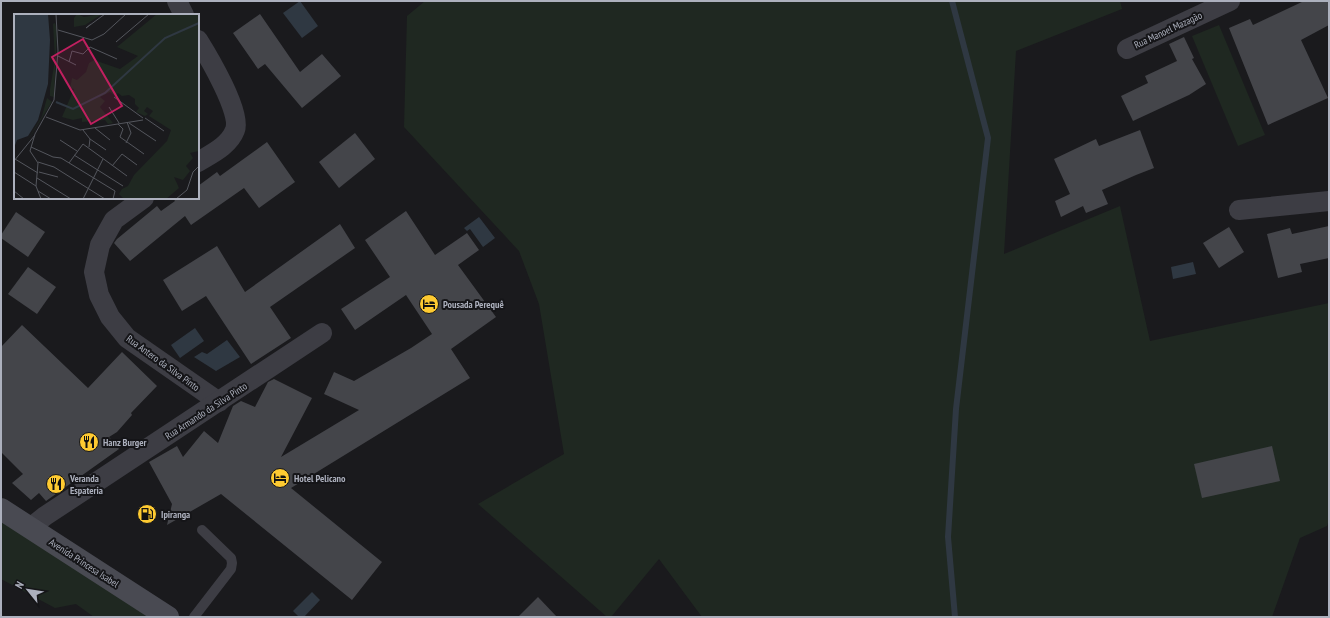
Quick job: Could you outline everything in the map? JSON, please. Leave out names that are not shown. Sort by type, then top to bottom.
[{"type":"main road","name":"Avenida Princesa Isabel","points":[[1,509],[168,617]]},
{"type":"street","points":[[177,1],[184,14]]},
{"type":"street","name":"Rua Manoel Mazagão","points":[[1127,49],[1230,1]]},
{"type":"street","points":[[199,42],[211,62],[229,99],[237,121],[236,130],[226,143],[199,161]]},
{"type":"street","name":"Rua Antero da Silva Pinto","points":[[143,199],[114,220],[100,245],[94,272],[100,295],[110,317],[127,338],[219,402]]},
{"type":"street","points":[[1239,210],[1329,201]]},
{"type":"street","name":"Rua Armando da Silva Pinto","points":[[30,528],[45,516],[322,333]]},
{"type":"lane","points":[[194,617],[231,569],[232,563],[231,558],[202,530]]},
{"type":"shaded area","points":[[300,1],[318,26],[302,38],[283,13]]},
{"type":"shaded area","points":[[425,1],[1120,1],[1122,9],[1016,51],[1004,254],[1120,206],[1150,341],[1329,303],[1329,520],[1327,526],[1300,538],[1272,617],[702,617],[659,559],[611,617],[607,617],[478,504],[564,454],[539,304],[519,251],[404,127],[407,16]]},
{"type":"shaded area","points":[[1219,25],[1265,135],[1238,146],[1192,36]]},
{"type":"shaded area","points":[[479,217],[495,238],[483,247],[470,229],[467,231],[464,228]]},
{"type":"shaded area","points":[[1193,262],[1196,274],[1173,279],[1171,267]]},
{"type":"shaded area","points":[[195,328],[204,341],[180,358],[171,345]]},
{"type":"shaded area","points":[[227,340],[240,357],[216,371],[194,357],[202,352],[207,354]]},
{"type":"shaded area","points":[[1,518],[160,617],[94,617],[76,604],[55,608],[1,579]]},
{"type":"shaded area","points":[[312,592],[320,600],[304,617],[299,617],[293,611]]},
{"type":"building","points":[[1304,1],[1329,1],[1329,25],[1301,40],[1328,98],[1268,125],[1229,28],[1250,19],[1253,25]]},
{"type":"building","points":[[260,14],[300,72],[322,54],[341,76],[302,108],[265,64],[258,69],[233,33]]},
{"type":"building","points":[[1184,37],[1194,58],[1192,59],[1206,84],[1189,95],[1133,121],[1121,96],[1148,83],[1145,76],[1177,61],[1169,44]]},
{"type":"building","points":[[1140,130],[1154,168],[1102,190],[1108,204],[1086,213],[1083,206],[1061,217],[1055,201],[1070,194],[1054,159],[1096,139],[1099,146]]},
{"type":"building","points":[[355,133],[375,159],[339,188],[319,162]]},
{"type":"building","points":[[267,142],[295,182],[259,208],[244,188],[191,225],[185,216],[130,261],[114,243],[157,206],[161,211],[175,201],[174,199],[199,199],[199,185],[217,172],[220,176]]},
{"type":"building","points":[[406,211],[435,255],[467,233],[479,250],[458,265],[496,317],[451,349],[470,378],[291,488],[382,562],[352,600],[221,494],[167,525],[172,504],[149,462],[177,446],[183,457],[204,431],[218,443],[233,406],[241,401],[255,407],[268,382],[274,379],[312,398],[281,457],[359,410],[324,394],[334,372],[354,381],[432,334],[406,295],[355,330],[341,309],[390,277],[365,240]]},
{"type":"building","points":[[16,212],[45,232],[28,257],[1,238],[1,235]]},
{"type":"building","points":[[340,224],[355,248],[270,307],[291,338],[251,364],[206,296],[182,311],[163,280],[217,246],[245,292]]},
{"type":"building","points":[[1329,226],[1329,258],[1300,264],[1302,272],[1278,278],[1267,234],[1290,228],[1292,234]]},
{"type":"building","points":[[1229,227],[1244,252],[1219,268],[1203,243]]},
{"type":"building","points":[[28,267],[56,287],[37,314],[8,294]]},
{"type":"building","points":[[22,325],[88,388],[122,352],[157,386],[131,413],[132,415],[117,432],[109,437],[119,449],[46,501],[39,493],[31,500],[12,483],[23,474],[1,452],[1,347]]},
{"type":"building","points":[[1272,446],[1280,481],[1202,498],[1194,464]]},
{"type":"building","points":[[538,597],[557,617],[518,617]]},
{"type":"waterway","points":[[952,1],[988,138],[956,409],[948,537],[955,617]]},
{"type":"place","name":"Pousada Perequê","points":[[429,304]]},
{"type":"place","name":"Hanz Burger","points":[[89,442]]},
{"type":"place","name":"Hotel Pelicano","points":[[280,478]]},
{"type":"place","name":"Veranda Espateria","points":[[56,484]]},
{"type":"place","name":"Ipiranga","points":[[147,514]]}]
